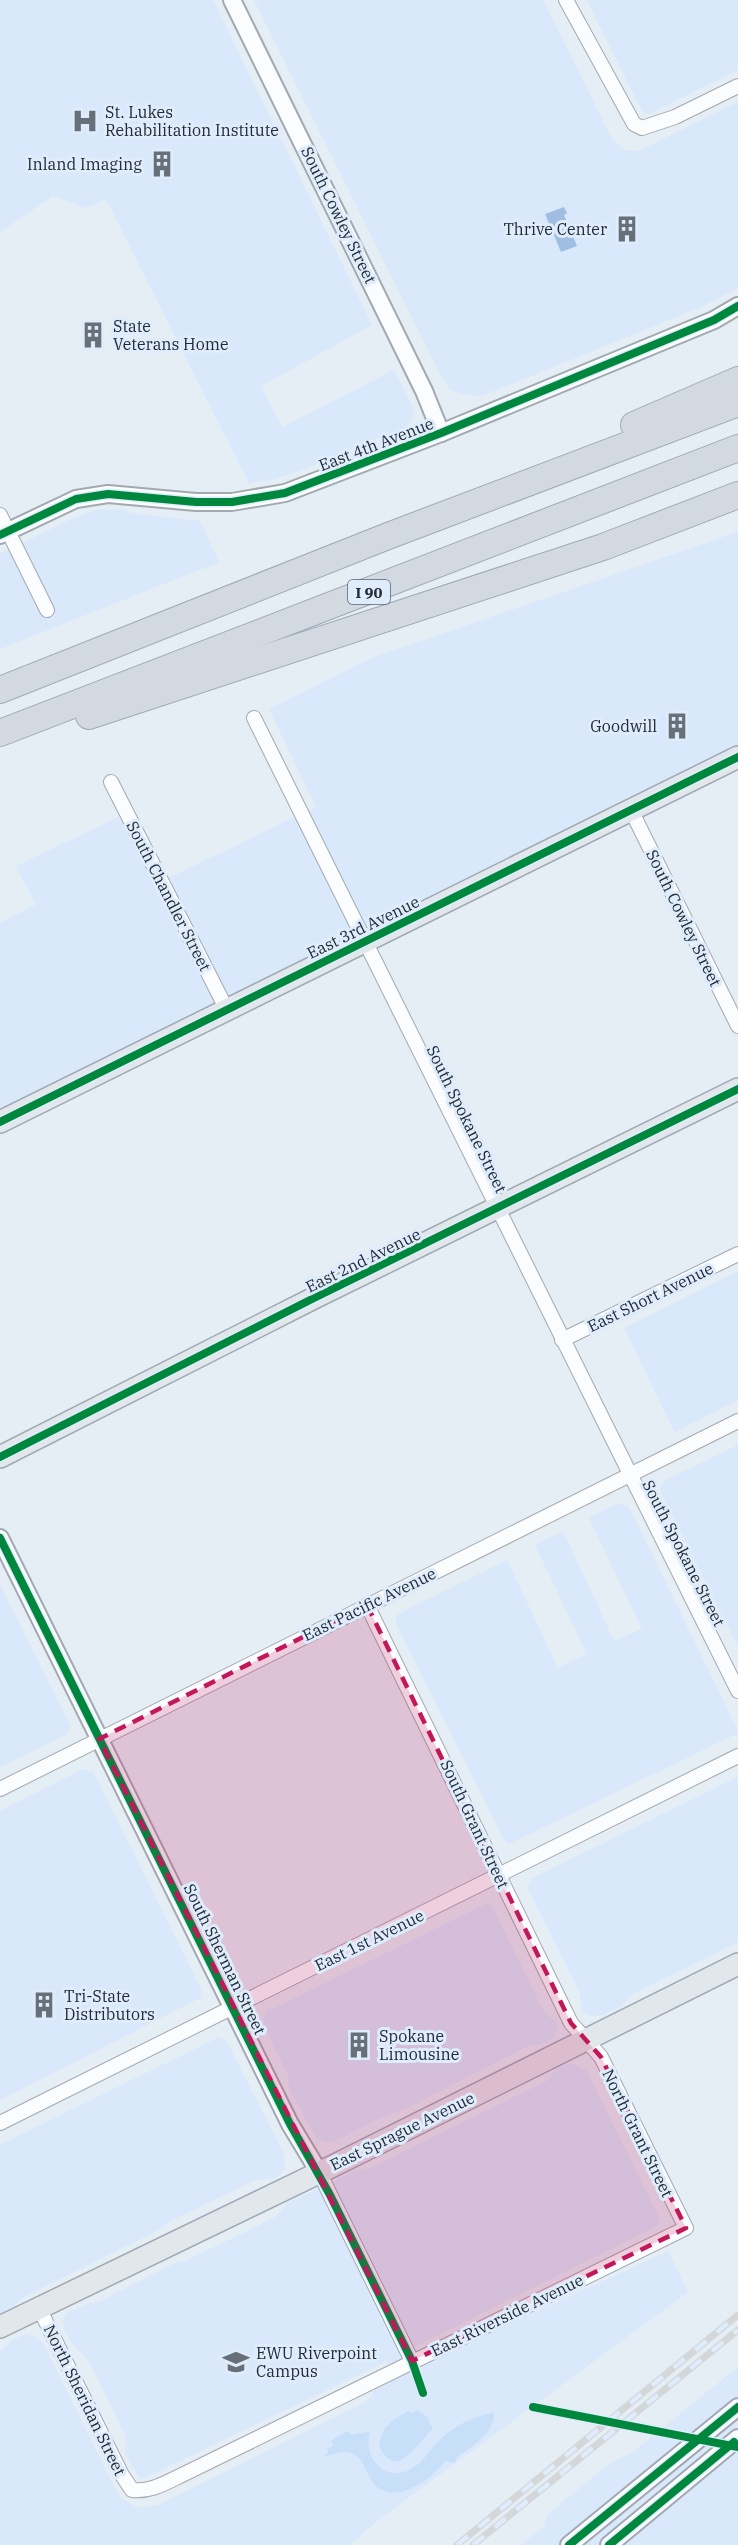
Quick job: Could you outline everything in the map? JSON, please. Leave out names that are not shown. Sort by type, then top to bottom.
[{"type":"highway","points":[[388,536],[738,380]]},
{"type":"highway","points":[[0,690],[388,536],[738,403]]},
{"type":"highway","name":"I 90","points":[[0,733],[738,448]]},
{"type":"highway","points":[[0,745],[603,547],[738,495]]},
{"type":"main road","name":"East 3rd Avenue","points":[[0,1122],[738,757]]},
{"type":"main road","name":"East 2nd Avenue","points":[[0,1457],[314,1298],[738,1089]]},
{"type":"main road","name":"East Sprague Avenue","points":[[0,2327],[738,1965]]},
{"type":"street","name":"South Cowley Street","points":[[232,0],[424,391],[441,433]]},
{"type":"street","points":[[566,0],[634,124],[642,128],[655,125],[738,86]]},
{"type":"street","name":"East 4th Avenue","points":[[4,533],[76,499],[108,494],[196,502],[232,502],[285,493],[441,433],[714,320],[738,306]]},
{"type":"street","points":[[0,515],[4,533],[47,610]]},
{"type":"street","name":"South Spokane Street","points":[[254,718],[366,941],[496,1209],[738,1691]]},
{"type":"street","name":"South Chandler Street","points":[[111,782],[227,1010]]},
{"type":"street","name":"South Cowley Street","points":[[631,810],[738,1026]]},
{"type":"street","name":"East Short Avenue","points":[[562,1340],[738,1254]]},
{"type":"street","name":"East Pacific Avenue","points":[[0,1789],[738,1421]]},
{"type":"street","name":"South Sherman Street","points":[[0,1538],[290,2124],[319,2172],[412,2361]]},
{"type":"street","name":"South Grant Street","points":[[367,1605],[435,1739],[498,1875],[572,2023],[586,2040]]},
{"type":"street","name":"East 1st Avenue","points":[[0,2123],[738,1756]]},
{"type":"street","name":"North Grant Street","points":[[586,2040],[601,2057],[686,2228]]},
{"type":"street","name":"East Riverside Avenue","points":[[132,2490],[154,2488],[686,2228]]},
{"type":"street","name":"North Sheridan Street","points":[[39,2308],[122,2475],[132,2490]]},
{"type":"street","points":[[568,2545],[738,2407]]},
{"type":"street","points":[[609,2545],[738,2438]]},
{"type":"highlighted area","points":[[367,1605],[571,2023],[601,2057],[686,2228],[412,2361],[99,1739]]},
{"type":"shaded area","points":[[0,0],[213,0],[372,325],[261,386],[282,427],[394,370],[414,410],[411,422],[405,427],[302,470],[271,480],[249,483],[106,199],[86,208],[53,196],[0,232]]},
{"type":"shaded area","points":[[254,0],[543,0],[612,139],[623,149],[631,151],[641,150],[738,102],[738,288],[703,306],[482,396],[460,394],[450,389],[443,380]]},
{"type":"shaded area","points":[[587,0],[738,0],[738,70],[649,114],[645,113]]},
{"type":"shaded area","points":[[564,207],[567,213],[564,215],[577,246],[561,252],[545,214]]},
{"type":"shaded area","points":[[121,509],[132,513],[200,521],[219,562],[0,649],[0,554],[69,520],[96,510]]},
{"type":"shaded area","points":[[738,532],[738,757],[0,1122],[0,923],[36,905],[16,866],[119,817],[156,884],[316,807],[269,709],[369,659]]},
{"type":"shaded area","points":[[738,1271],[738,1400],[675,1432],[624,1328]]},
{"type":"shaded area","points":[[738,1445],[738,1647],[660,1490],[664,1481]]},
{"type":"shaded area","points":[[619,1503],[629,1507],[737,1729],[736,1734],[509,1844],[505,1841],[396,1624],[396,1618],[398,1614],[507,1560],[558,1668],[587,1654],[535,1545],[563,1531],[614,1641],[642,1629],[589,1518]]},
{"type":"shaded area","points":[[0,1585],[70,1726],[67,1734],[0,1767]]},
{"type":"shaded area","points":[[83,1769],[93,1772],[201,1989],[202,1997],[0,2100],[0,1811]]},
{"type":"shaded area","points":[[738,1777],[738,1942],[633,1994],[620,2007],[603,2015],[590,2016],[583,2012],[579,1991],[528,1889],[531,1879]]},
{"type":"shaded area","points":[[488,1903],[492,1906],[544,2012],[557,2023],[558,2029],[552,2039],[548,2043],[531,2045],[407,2108],[378,2119],[335,2141],[327,2143],[317,2139],[289,2089],[288,2075],[263,2024],[266,2012]]},
{"type":"shaded area","points":[[219,2037],[227,2042],[284,2154],[285,2169],[276,2178],[253,2181],[169,2222],[157,2231],[22,2298],[12,2309],[0,2315],[0,2145]]},
{"type":"shaded area","name":"EWU Riverpoint Campus","points":[[570,2063],[586,2070],[660,2223],[414,2347],[423,2364],[668,2251],[688,2292],[378,2520],[350,2545],[0,2545],[0,2351],[14,2339],[26,2334],[35,2336],[43,2343],[115,2488],[122,2499],[139,2508],[158,2505],[364,2403],[371,2397],[376,2387],[391,2380],[387,2361],[143,2479],[139,2477],[125,2454],[126,2437],[88,2359],[72,2343],[65,2331],[63,2318],[68,2312],[90,2303],[99,2302],[177,2262],[187,2260],[274,2218],[288,2203],[353,2172],[370,2168],[547,2081],[559,2067]]},
{"type":"shaded area","points":[[738,2367],[738,2545],[521,2545],[545,2526],[547,2515],[609,2464],[633,2452]]},
{"type":"shaded area","points":[[417,2410],[427,2417],[433,2429],[414,2450],[399,2461],[392,2461],[385,2456],[379,2445],[384,2429],[408,2411],[413,2413]]},
{"type":"shaded area","points":[[494,2412],[487,2432],[476,2444],[457,2457],[455,2463],[445,2461],[424,2481],[404,2491],[384,2491],[376,2486],[356,2455],[340,2452],[323,2457],[328,2452],[327,2449],[334,2446],[331,2441],[347,2431],[352,2435],[370,2431],[369,2449],[376,2464],[389,2472],[407,2471],[417,2465],[453,2429],[472,2419]]},
{"type":"railway","points":[[457,2545],[738,2315]]},
{"type":"railway","points":[[473,2545],[738,2330]]},
{"type":"cycle path","points":[[0,535],[76,499],[108,494],[196,502],[232,502],[285,493],[441,433],[714,320],[738,306]]},
{"type":"cycle path","points":[[0,1122],[738,757]]},
{"type":"cycle path","points":[[0,1457],[314,1298],[738,1089]]},
{"type":"cycle path","points":[[0,1538],[290,2124],[330,2195],[412,2361],[423,2393]]},
{"type":"cycle path","points":[[533,2407],[738,2447]]},
{"type":"cycle path","points":[[569,2545],[738,2407]]},
{"type":"cycle path","points":[[609,2545],[734,2442]]},
{"type":"place","name":"St. Lukes Rehabilitation Institute","points":[[85,121]]},
{"type":"place","name":"Inland Imaging","points":[[162,164]]},
{"type":"place","name":"Thrive Center","points":[[627,229]]},
{"type":"place","name":"State Veterans Home","points":[[93,335]]},
{"type":"place","name":"Goodwill","points":[[677,726]]},
{"type":"place","name":"Tri-State Distributors","points":[[44,2005]]},
{"type":"place","name":"Spokane Limousine","points":[[359,2045]]},
{"type":"place","name":"EWU Riverpoint Campus","points":[[236,2362]]}]
